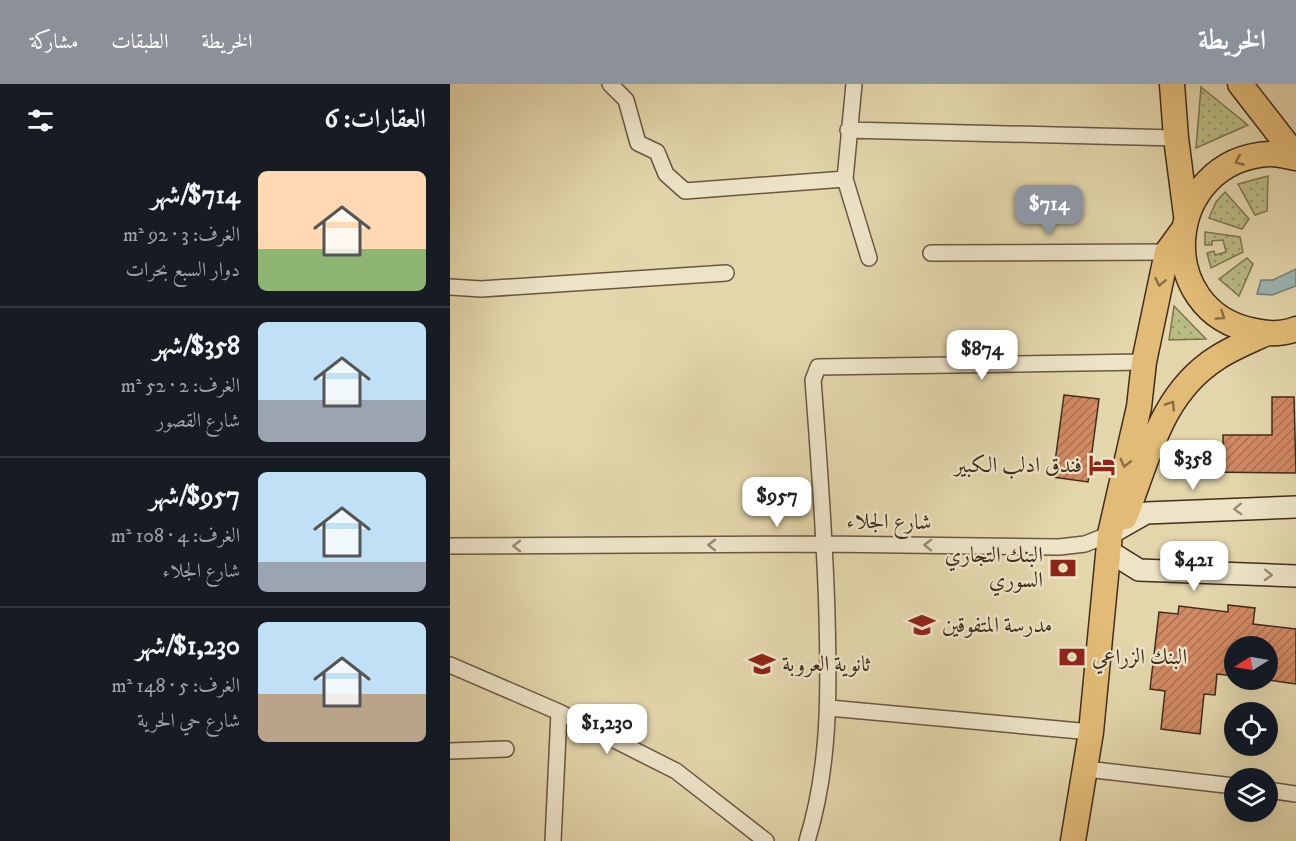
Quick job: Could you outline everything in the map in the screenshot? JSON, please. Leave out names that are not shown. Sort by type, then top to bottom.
[{"type":"main road","points":[[1172,84],[1184,223],[1182,244],[1186,272],[1199,297],[1218,316],[1243,329],[1267,333],[1296,329]]},
{"type":"main road","points":[[1240,84],[1296,157]]},
{"type":"main road","points":[[1073,841],[1091,732],[1116,542],[1139,407],[1144,362],[1167,252],[1199,191],[1218,171],[1243,158],[1270,154],[1296,157]]},
{"type":"main road","points":[[1086,841],[1108,687],[1116,542],[1141,477],[1148,449],[1160,423],[1180,392],[1217,358],[1267,333]]},
{"type":"street","points":[[610,84],[626,100],[638,143],[657,152],[666,174],[685,191],[845,179]]},
{"type":"street","points":[[854,84],[845,179],[869,258]]},
{"type":"street","points":[[848,130],[1176,138]]},
{"type":"street","points":[[931,253],[1167,252]]},
{"type":"street","points":[[450,288],[481,289],[726,273]]},
{"type":"street","points":[[807,841],[815,814],[830,708],[825,544],[813,380],[818,367],[1144,362]]},
{"type":"street","points":[[1296,507],[1146,513],[1116,542],[1139,570],[1296,576]]},
{"type":"street","name":"شارع الجلاء","points":[[450,546],[825,544],[1059,547],[1116,542]]},
{"type":"street","points":[[450,665],[559,712],[676,771],[766,841]]},
{"type":"street","points":[[830,708],[1091,732]]},
{"type":"street","points":[[553,841],[559,712]]},
{"type":"street","points":[[450,751],[506,748]]},
{"type":"street","points":[[1095,770],[1224,785]]},
{"type":"street","points":[[1278,791],[1296,794]]},
{"type":"green space","points":[[1201,87],[1248,125],[1196,148]]},
{"type":"green space","points":[[1268,176],[1267,211],[1255,215],[1238,184]]},
{"type":"green space","points":[[1225,192],[1249,219],[1242,229],[1209,218],[1216,202]]},
{"type":"green space","points":[[1205,232],[1240,237],[1243,252],[1211,268],[1207,253],[1214,251],[1215,255],[1226,252],[1223,240],[1212,241],[1212,245],[1205,245]]},
{"type":"green space","points":[[1247,258],[1253,264],[1239,296],[1219,279]]},
{"type":"green space","points":[[1174,306],[1206,339],[1169,340]]},
{"type":"water","points":[[1296,269],[1296,286],[1272,295],[1257,294],[1261,280],[1273,280]]},
{"type":"building","points":[[1064,395],[1099,399],[1088,482],[1053,477]]},
{"type":"building","points":[[1272,397],[1294,397],[1296,473],[1203,472],[1204,448],[1223,449],[1223,435],[1272,435]]},
{"type":"building","points":[[1228,605],[1255,608],[1253,624],[1296,629],[1296,684],[1278,681],[1278,636],[1224,636],[1224,675],[1217,674],[1215,695],[1204,694],[1200,734],[1161,729],[1165,691],[1150,689],[1159,612],[1178,614],[1179,606],[1228,612]]},
{"type":"place","name":"فندق ادلب الكبير","points":[[1102,465]]},
{"type":"place","name":"البنك التجاري السوري","points":[[1063,568]]},
{"type":"place","name":"مدرسة المتفوقين","points":[[922,625]]},
{"type":"place","name":"البنك الزراعي","points":[[1072,657]]},
{"type":"place","name":"ثانوية العروبة","points":[[762,664]]}]
